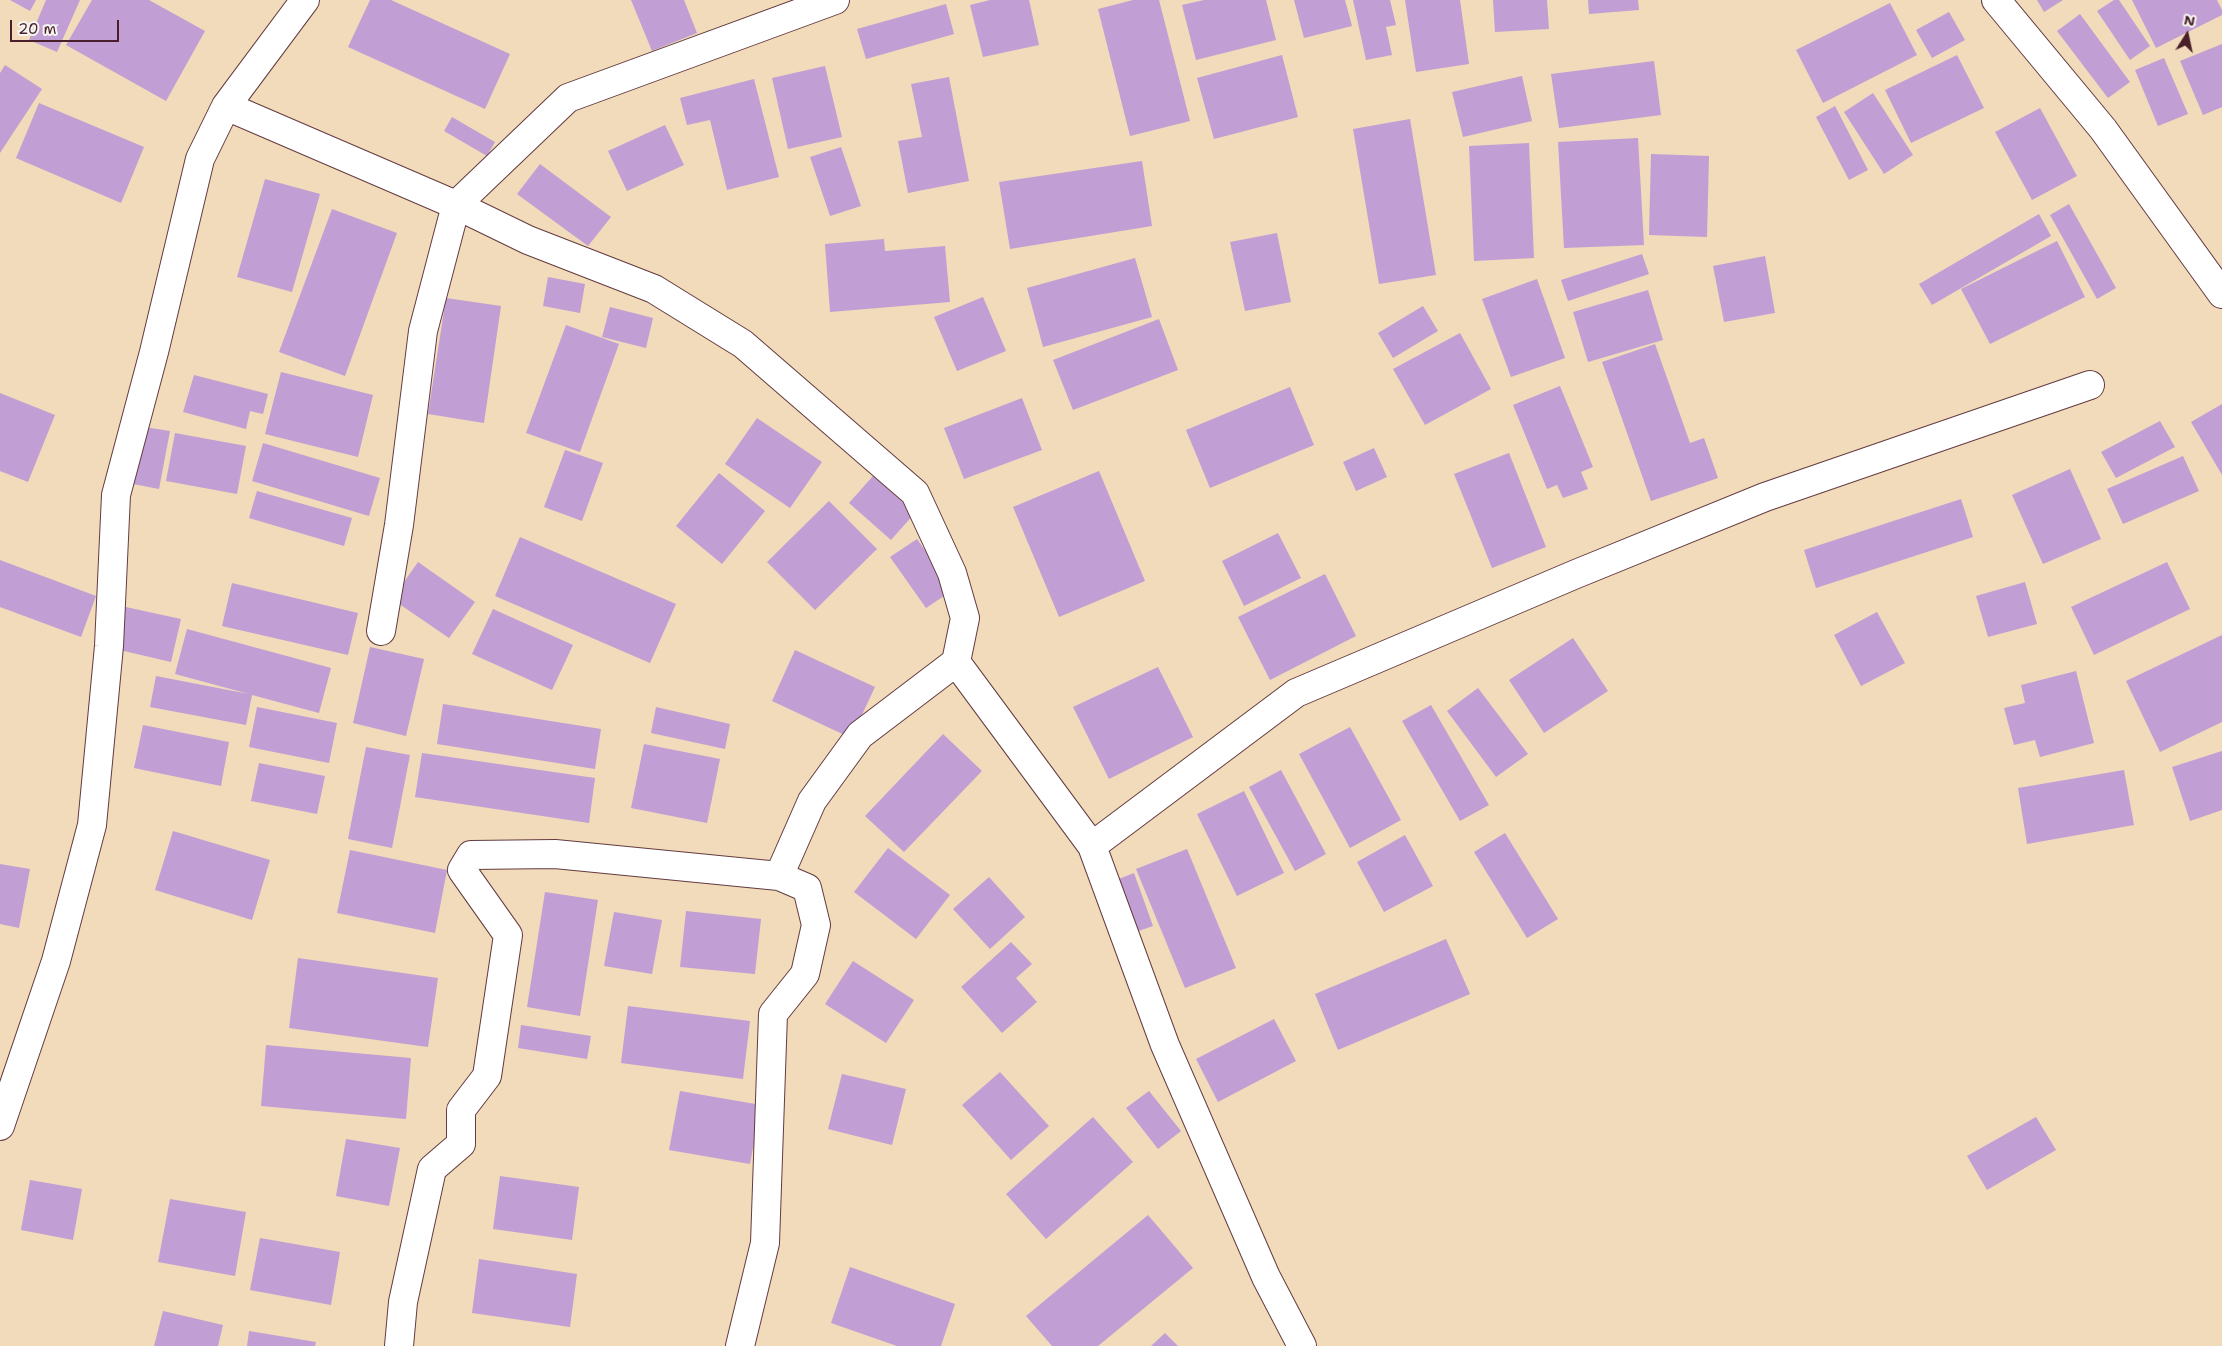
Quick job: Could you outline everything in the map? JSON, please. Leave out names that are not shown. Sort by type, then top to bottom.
[{"type":"street","points":[[0,1126],[56,961],[92,825],[109,646],[116,494],[154,352],[200,158],[226,106],[305,0]]},
{"type":"street","points":[[380,631],[399,525],[423,332],[456,205],[568,98],[835,0]]},
{"type":"street","points":[[1996,0],[2103,129],[2222,294]]},
{"type":"street","points":[[226,106],[456,205],[528,240],[654,288],[742,344],[915,493],[952,573],[965,618],[956,662],[860,735],[812,801],[779,876]]},
{"type":"street","points":[[1092,846],[1296,693],[1576,574],[1765,497],[2090,385]]},
{"type":"street","points":[[956,662],[1092,846],[1165,1045],[1266,1277],[1302,1346]]},
{"type":"street","points":[[399,1346],[403,1302],[432,1169],[461,1144],[461,1110],[487,1076],[508,935],[462,870],[471,855],[555,854],[779,876],[807,888],[816,925],[805,974],[773,1014],[765,1243],[740,1346]]},
{"type":"building","points":[[10,0],[36,0],[30,11]]},
{"type":"building","points":[[46,0],[80,0],[57,52],[29,40]]},
{"type":"building","points":[[92,0],[149,0],[205,31],[166,101],[66,45]]},
{"type":"building","points":[[370,0],[391,0],[510,54],[485,109],[348,47]]},
{"type":"building","points":[[631,0],[684,0],[697,33],[652,51]]},
{"type":"building","points":[[990,0],[1029,0],[1039,45],[983,57],[970,5]]},
{"type":"building","points":[[1133,0],[1159,0],[1190,121],[1130,136],[1098,9]]},
{"type":"building","points":[[1204,0],[1266,0],[1276,40],[1196,60],[1182,5]]},
{"type":"building","points":[[1294,0],[1345,0],[1352,26],[1304,38]]},
{"type":"building","points":[[1353,0],[1390,0],[1396,25],[1386,27],[1392,55],[1366,60]]},
{"type":"building","points":[[1405,0],[1460,0],[1469,64],[1416,72]]},
{"type":"building","points":[[1493,0],[1547,0],[1549,29],[1495,32]]},
{"type":"building","points":[[1588,0],[1638,0],[1639,10],[1589,14]]},
{"type":"building","points":[[2037,0],[2063,0],[2044,12]]},
{"type":"building","points":[[2114,0],[2119,0],[2150,46],[2130,60],[2097,11]]},
{"type":"building","points":[[2132,0],[2217,0],[2222,10],[2222,15],[2156,48]]},
{"type":"building","points":[[1890,3],[1917,55],[1823,103],[1796,50]]},
{"type":"building","points":[[946,4],[954,34],[866,59],[857,29]]},
{"type":"building","points":[[1949,12],[1965,40],[1932,58],[1916,30]]},
{"type":"building","points":[[2080,14],[2130,82],[2108,98],[2057,31]]},
{"type":"building","points":[[2222,44],[2222,107],[2203,115],[2180,61]]},
{"type":"building","points":[[1282,55],[1298,117],[1214,139],[1197,78]]},
{"type":"building","points":[[1957,55],[1984,108],[1911,143],[1885,90]]},
{"type":"building","points":[[2164,58],[2188,114],[2158,126],[2135,70]]},
{"type":"building","points":[[1654,61],[1661,115],[1559,128],[1551,74]]},
{"type":"building","points":[[5,65],[42,89],[0,153],[0,73]]},
{"type":"building","points":[[825,66],[842,137],[788,149],[772,78]]},
{"type":"building","points":[[1522,76],[1532,121],[1463,137],[1452,92]]},
{"type":"building","points":[[949,77],[969,181],[908,193],[898,141],[922,137],[911,84]]},
{"type":"building","points":[[754,79],[779,177],[727,190],[710,120],[687,125],[680,98]]},
{"type":"building","points":[[1873,93],[1913,155],[1884,174],[1844,112]]},
{"type":"building","points":[[39,103],[144,147],[121,203],[16,158]]},
{"type":"building","points":[[1835,106],[1868,170],[1849,180],[1816,117]]},
{"type":"building","points":[[2040,108],[2077,176],[2032,200],[1995,132]]},
{"type":"building","points":[[452,117],[495,142],[487,156],[444,131]]},
{"type":"building","points":[[1410,119],[1436,275],[1379,284],[1353,129]]},
{"type":"building","points":[[665,125],[684,165],[627,191],[608,151]]},
{"type":"building","points":[[1638,138],[1644,245],[1564,248],[1558,142]]},
{"type":"building","points":[[1529,143],[1534,258],[1474,261],[1469,146]]},
{"type":"building","points":[[841,147],[861,206],[830,216],[810,157]]},
{"type":"building","points":[[1651,154],[1709,156],[1707,237],[1649,235]]},
{"type":"building","points":[[1142,161],[1152,226],[1010,249],[999,182]]},
{"type":"building","points":[[540,164],[611,217],[588,246],[517,194]]},
{"type":"building","points":[[265,179],[320,194],[292,292],[237,277]]},
{"type":"building","points":[[2069,204],[2116,288],[2097,299],[2050,215]]},
{"type":"building","points":[[332,209],[397,233],[345,376],[279,352]]},
{"type":"building","points":[[2039,214],[2051,236],[1932,305],[1919,284]]},
{"type":"building","points":[[1277,233],[1291,302],[1245,311],[1230,242]]},
{"type":"building","points":[[884,239],[885,251],[945,246],[950,302],[830,312],[825,244]]},
{"type":"building","points":[[2057,241],[2085,297],[1990,344],[1961,289]]},
{"type":"building","points":[[1642,254],[1649,274],[1568,301],[1561,280]]},
{"type":"building","points":[[1765,256],[1775,313],[1724,322],[1713,266]]},
{"type":"building","points":[[1135,258],[1152,317],[1043,347],[1027,288]]},
{"type":"building","points":[[548,277],[585,284],[580,313],[543,306]]},
{"type":"building","points":[[1537,279],[1565,358],[1511,377],[1482,299]]},
{"type":"building","points":[[1648,290],[1663,340],[1588,362],[1573,312]]},
{"type":"building","points":[[983,297],[1006,351],[957,371],[934,317]]},
{"type":"building","points":[[446,298],[501,306],[484,423],[428,414]]},
{"type":"building","points":[[1423,306],[1438,331],[1393,358],[1378,333]]},
{"type":"building","points":[[610,307],[653,318],[646,348],[602,337]]},
{"type":"building","points":[[1159,319],[1178,370],[1073,410],[1053,360]]},
{"type":"building","points":[[566,325],[619,344],[580,452],[526,433]]},
{"type":"building","points":[[1460,333],[1491,389],[1425,425],[1393,369]]},
{"type":"building","points":[[1655,344],[1690,443],[1704,438],[1718,478],[1651,501],[1602,362]]},
{"type":"building","points":[[281,372],[373,395],[358,457],[265,434]]},
{"type":"building","points":[[194,375],[268,394],[263,414],[250,411],[246,429],[183,412]]},
{"type":"building","points":[[1560,386],[1593,467],[1581,472],[1588,489],[1563,498],[1557,485],[1547,489],[1513,405]]},
{"type":"building","points":[[1290,387],[1314,445],[1210,488],[1186,430]]},
{"type":"building","points":[[0,393],[55,415],[28,482],[0,471]]},
{"type":"building","points":[[1022,398],[1042,450],[964,479],[944,428]]},
{"type":"building","points":[[2222,404],[2222,475],[2191,422]]},
{"type":"building","points":[[757,418],[822,462],[790,508],[725,464]]},
{"type":"building","points":[[2160,421],[2175,447],[2116,478],[2101,452]]},
{"type":"building","points":[[144,427],[170,431],[159,489],[133,484]]},
{"type":"building","points":[[175,433],[246,446],[237,494],[166,481]]},
{"type":"building","points":[[263,443],[380,478],[369,516],[252,481]]},
{"type":"building","points":[[1374,448],[1387,477],[1356,491],[1343,462]]},
{"type":"building","points":[[565,450],[603,463],[582,521],[544,507]]},
{"type":"building","points":[[1509,453],[1546,547],[1492,568],[1454,474]]},
{"type":"building","points":[[2183,456],[2199,491],[2123,524],[2107,489]]},
{"type":"building","points":[[2070,469],[2101,539],[2043,564],[2012,495]]},
{"type":"building","points":[[1099,471],[1145,581],[1059,617],[1013,507]]},
{"type":"building","points":[[719,473],[765,511],[722,564],[676,526]]},
{"type":"building","points":[[873,476],[915,513],[891,540],[849,503]]},
{"type":"building","points":[[257,491],[352,518],[344,546],[249,518]]},
{"type":"building","points":[[1961,499],[1973,537],[1816,588],[1804,550]]},
{"type":"building","points":[[829,501],[877,549],[815,610],[767,562]]},
{"type":"building","points":[[1278,533],[1301,578],[1244,606],[1222,561]]},
{"type":"building","points":[[520,537],[676,604],[650,663],[495,596]]},
{"type":"building","points":[[917,539],[953,590],[926,608],[890,557]]},
{"type":"building","points":[[0,560],[96,596],[81,637],[0,607]]},
{"type":"building","points":[[418,562],[475,602],[449,638],[392,599]]},
{"type":"building","points":[[2167,562],[2190,609],[2094,655],[2071,607]]},
{"type":"building","points":[[1325,574],[1356,636],[1270,680],[1238,617]]},
{"type":"building","points":[[2025,582],[2037,624],[1988,637],[1976,596]]},
{"type":"building","points":[[232,583],[358,613],[348,655],[222,626]]},
{"type":"building","points":[[121,606],[181,619],[171,662],[111,648]]},
{"type":"building","points":[[493,609],[573,645],[552,690],[472,654]]},
{"type":"building","points":[[1877,612],[1905,663],[1861,686],[1834,635]]},
{"type":"building","points":[[187,629],[331,668],[319,713],[252,695],[246,725],[150,707],[156,676],[249,694],[175,674]]},
{"type":"building","points":[[2222,635],[2222,722],[2160,752],[2126,681]]},
{"type":"building","points":[[1573,638],[1608,691],[1544,733],[1509,680]]},
{"type":"building","points":[[370,647],[424,659],[406,736],[353,723]]},
{"type":"building","points":[[795,650],[875,687],[851,738],[772,701]]},
{"type":"building","points":[[1158,667],[1193,737],[1109,779],[1073,707]]},
{"type":"building","points":[[2076,671],[2094,743],[2040,757],[2035,740],[2014,745],[2004,708],[2025,703],[2021,685]]},
{"type":"building","points":[[1478,688],[1528,754],[1496,777],[1447,711]]},
{"type":"building","points":[[443,704],[601,729],[595,769],[437,744]]},
{"type":"building","points":[[1431,705],[1489,805],[1460,821],[1402,721]]},
{"type":"building","points":[[257,707],[337,723],[329,763],[249,747]]},
{"type":"building","points":[[656,707],[730,724],[725,749],[651,733]]},
{"type":"building","points":[[143,725],[229,742],[221,786],[134,768]]},
{"type":"building","points":[[1350,727],[1401,820],[1350,848],[1299,754]]},
{"type":"building","points":[[943,734],[982,771],[904,852],[865,816]]},
{"type":"building","points":[[644,744],[720,759],[707,823],[631,808]]},
{"type":"building","points":[[366,747],[410,755],[392,848],[348,839]]},
{"type":"building","points":[[2222,751],[2222,810],[2190,821],[2172,767]]},
{"type":"building","points":[[422,753],[595,778],[589,823],[415,797]]},
{"type":"building","points":[[259,763],[325,776],[317,814],[251,801]]},
{"type":"building","points":[[1281,770],[1326,854],[1295,871],[1249,787]]},
{"type":"building","points":[[2124,770],[2134,825],[2027,844],[2018,788]]},
{"type":"building","points":[[1244,791],[1284,873],[1237,896],[1197,814]]},
{"type":"building","points":[[173,831],[270,860],[252,920],[155,890]]},
{"type":"building","points":[[1505,833],[1558,919],[1527,938],[1474,852]]},
{"type":"building","points":[[1405,835],[1433,886],[1384,912],[1357,862]]},
{"type":"building","points":[[888,848],[950,895],[916,939],[854,892]]},
{"type":"building","points":[[1187,849],[1236,968],[1185,988],[1136,869]]},
{"type":"building","points":[[350,850],[447,870],[435,933],[337,913]]},
{"type":"building","points":[[0,864],[30,869],[19,928],[0,924]]},
{"type":"building","points":[[1134,873],[1153,926],[1130,934],[1111,882]]},
{"type":"building","points":[[989,877],[1025,917],[990,949],[953,909]]},
{"type":"building","points":[[545,892],[598,900],[580,1016],[527,1007]]},
{"type":"building","points":[[686,911],[761,919],[755,974],[680,967]]},
{"type":"building","points":[[614,912],[662,920],[652,974],[604,966]]},
{"type":"building","points":[[1446,939],[1470,994],[1338,1050],[1315,994]]},
{"type":"building","points":[[1011,942],[1032,964],[1016,978],[1037,1002],[1002,1033],[961,987]]},
{"type":"building","points":[[298,958],[438,978],[428,1047],[289,1028]]},
{"type":"building","points":[[853,961],[914,1000],[886,1043],[825,1004]]},
{"type":"building","points":[[628,1006],[750,1021],[743,1079],[621,1063]]},
{"type":"building","points":[[1274,1019],[1296,1061],[1218,1102],[1196,1059]]},
{"type":"building","points":[[521,1025],[591,1036],[587,1059],[518,1048]]},
{"type":"building","points":[[266,1045],[411,1058],[406,1119],[261,1106]]},
{"type":"building","points":[[1000,1072],[1049,1126],[1011,1160],[962,1105]]},
{"type":"building","points":[[842,1074],[906,1089],[892,1145],[828,1129]]},
{"type":"building","points":[[680,1091],[761,1105],[750,1164],[669,1150]]},
{"type":"building","points":[[1149,1091],[1181,1131],[1158,1149],[1126,1108]]},
{"type":"building","points":[[1093,1117],[1133,1162],[1046,1239],[1006,1194]]},
{"type":"building","points":[[2036,1117],[2056,1150],[1987,1190],[1967,1156]]},
{"type":"building","points":[[346,1139],[400,1148],[389,1206],[336,1196]]},
{"type":"building","points":[[500,1176],[579,1187],[572,1240],[493,1229]]},
{"type":"building","points":[[30,1180],[82,1189],[73,1240],[21,1230]]},
{"type":"building","points":[[170,1199],[246,1212],[235,1276],[158,1262]]},
{"type":"building","points":[[1148,1215],[1193,1268],[1098,1346],[1052,1346],[1026,1316]]},
{"type":"building","points":[[260,1238],[340,1252],[331,1305],[250,1290]]},
{"type":"building","points":[[479,1259],[577,1274],[570,1327],[472,1313]]},
{"type":"building","points":[[850,1267],[955,1304],[941,1346],[897,1346],[831,1323]]},
{"type":"building","points":[[163,1311],[223,1325],[218,1346],[154,1346]]},
{"type":"building","points":[[249,1331],[316,1342],[315,1346],[247,1346]]},
{"type":"building","points":[[1165,1333],[1178,1346],[1151,1346]]}]
